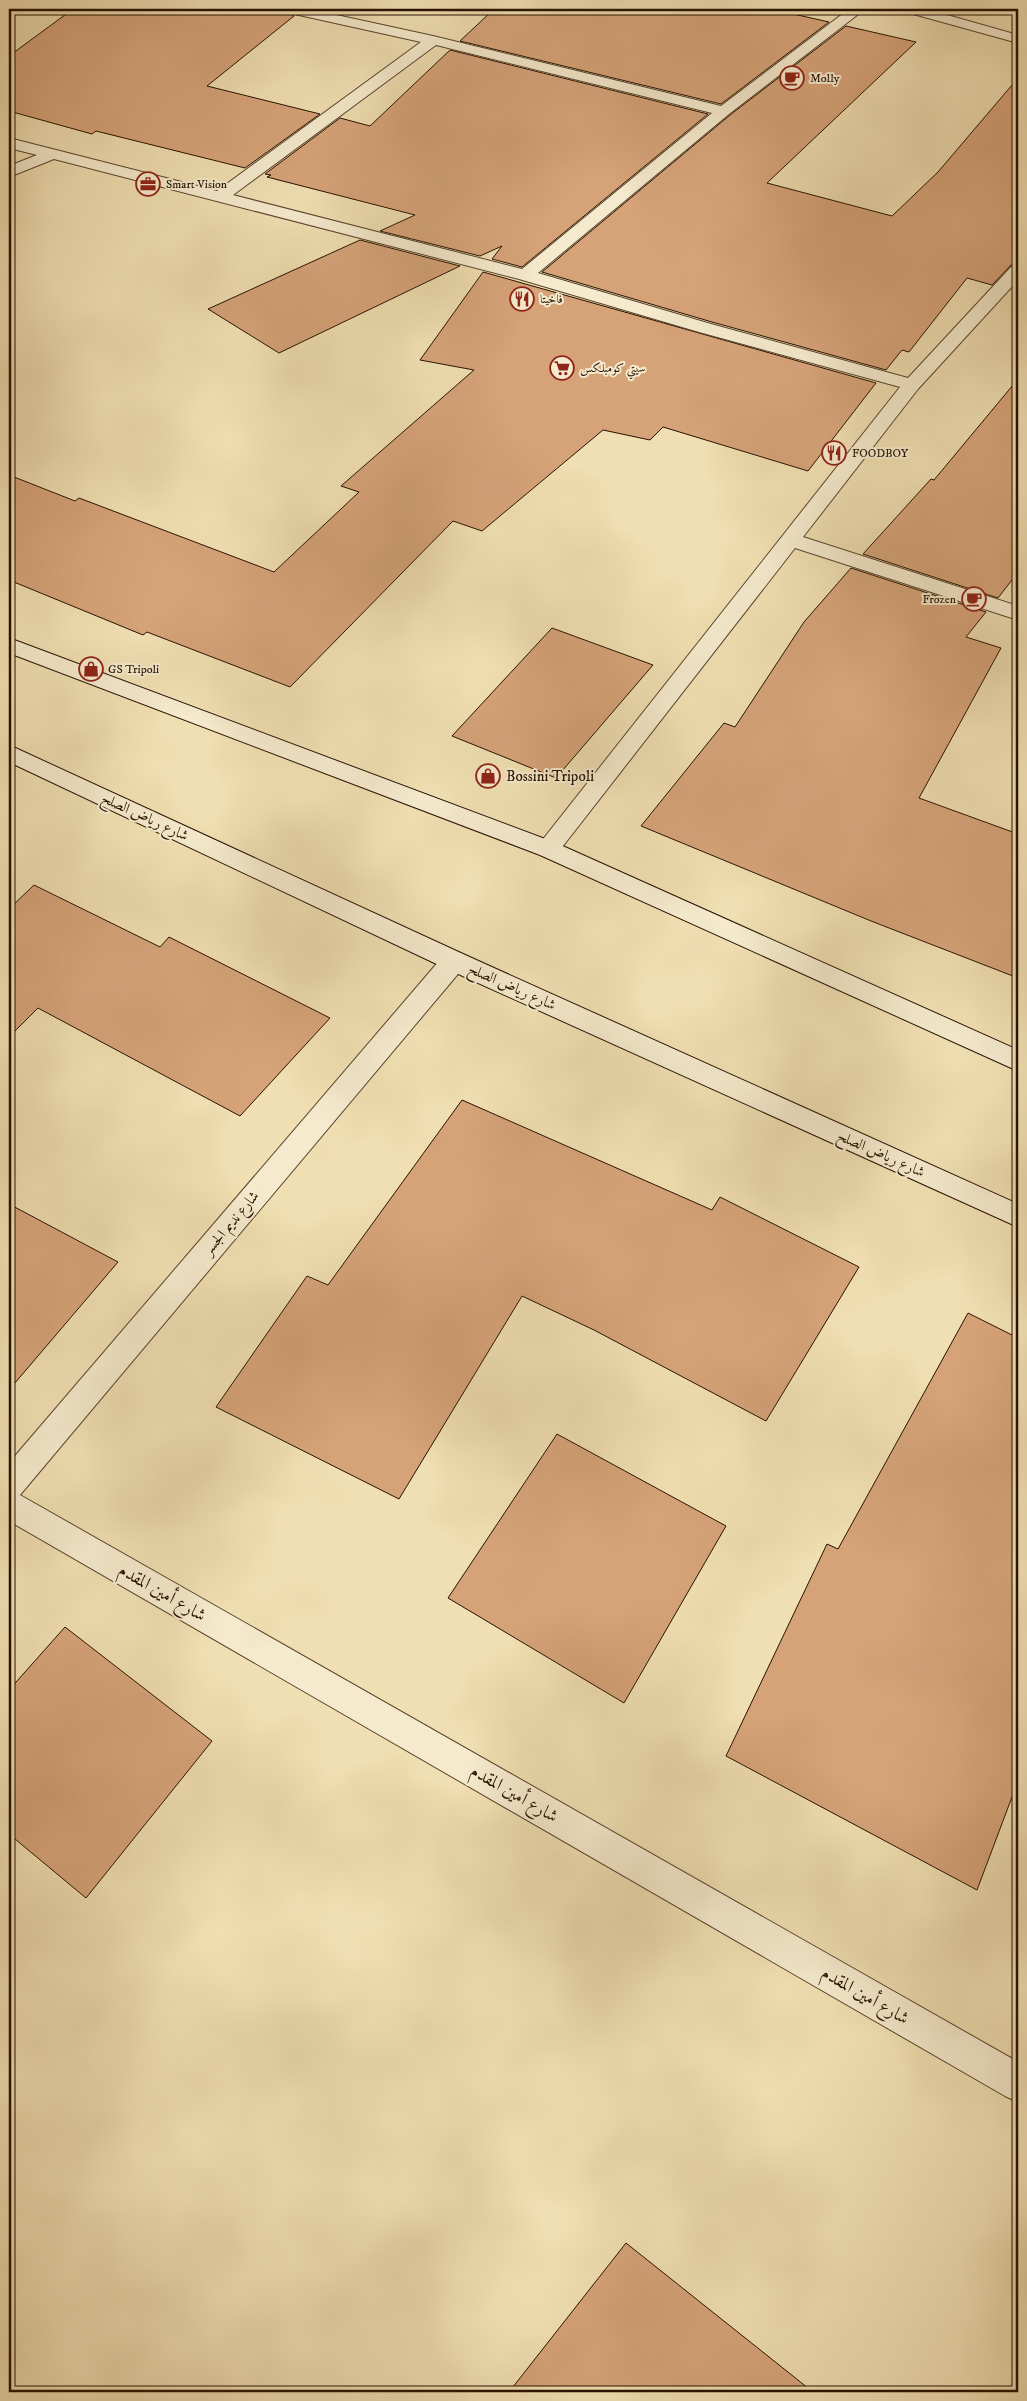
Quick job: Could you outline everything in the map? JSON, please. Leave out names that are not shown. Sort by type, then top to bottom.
[{"type":"street","points":[[290,9],[433,40],[724,111]]},
{"type":"street","points":[[525,274],[724,111],[858,9]]},
{"type":"street","points":[[912,9],[1018,39]]},
{"type":"street","points":[[220,196],[433,40]]},
{"type":"street","points":[[9,143],[50,155],[220,196],[525,274],[705,328],[912,385]]},
{"type":"street","points":[[9,172],[50,155]]},
{"type":"street","points":[[548,849],[912,385],[1018,270]]},
{"type":"street","points":[[792,540],[1018,614]]},
{"type":"street","points":[[9,645],[548,849],[1018,1061]]},
{"type":"street","name":"شارع رياض الصلح","points":[[9,753],[454,961],[1018,1216]]},
{"type":"street","name":"شارع نديم الجسر","points":[[9,1485],[454,961]]},
{"type":"street","name":"شارع أمين المقدم","points":[[9,1505],[1018,2083]]},
{"type":"building","points":[[73,9],[281,9],[294,16],[207,86],[320,114],[245,168],[96,131],[92,134],[9,111],[9,56]]},
{"type":"building","points":[[494,9],[771,9],[829,22],[721,104],[460,41]]},
{"type":"building","points":[[846,26],[916,42],[767,183],[892,216],[938,172],[1018,78],[1018,263],[1011,265],[992,285],[967,278],[909,352],[902,350],[886,370],[712,322],[542,272],[730,115]]},
{"type":"building","points":[[450,50],[708,114],[522,267],[492,259],[502,246],[480,256],[380,231],[415,215],[267,177],[271,175],[265,174],[340,118],[370,126]]},
{"type":"building","points":[[360,240],[460,266],[279,353],[208,309]]},
{"type":"building","points":[[483,272],[876,383],[808,471],[663,427],[650,440],[603,430],[482,531],[453,521],[290,687],[147,632],[143,635],[9,580],[9,475],[75,501],[79,498],[274,572],[359,492],[341,486],[474,370],[420,360]]},
{"type":"building","points":[[1018,379],[1018,572],[998,598],[863,554],[931,479],[934,480]]},
{"type":"building","points":[[851,568],[986,612],[966,637],[1001,648],[919,798],[1018,834],[1018,978],[871,921],[641,826],[724,723],[735,727],[804,622]]},
{"type":"building","points":[[552,628],[653,665],[556,778],[452,736]]},
{"type":"building","points":[[34,885],[160,947],[169,937],[330,1018],[240,1116],[38,1008],[9,1037],[9,909]]},
{"type":"building","points":[[462,1100],[712,1210],[720,1197],[859,1267],[766,1421],[594,1330],[522,1296],[399,1499],[216,1407],[307,1276],[328,1285]]},
{"type":"building","points":[[9,1204],[118,1262],[9,1390]]},
{"type":"building","points":[[968,1313],[1018,1338],[1018,1781],[977,1890],[726,1756],[827,1544],[838,1549]]},
{"type":"building","points":[[557,1434],[726,1526],[624,1703],[448,1598]]},
{"type":"building","points":[[65,1627],[212,1741],[86,1898],[9,1834],[9,1690]]},
{"type":"building","points":[[626,2243],[813,2392],[509,2392]]},
{"type":"place","name":"Molly","points":[[792,78]]},
{"type":"place","name":"Smart Vision","points":[[148,184]]},
{"type":"place","name":"فاخيتا","points":[[522,299]]},
{"type":"place","name":"سيتي كومبلكس","points":[[562,368]]},
{"type":"place","name":"FOODBOY","points":[[834,453]]},
{"type":"place","name":"Frozen","points":[[974,599]]},
{"type":"place","name":"GS Tripoli","points":[[91,669]]},
{"type":"place","name":"Bossini Tripoli","points":[[488,776]]}]
